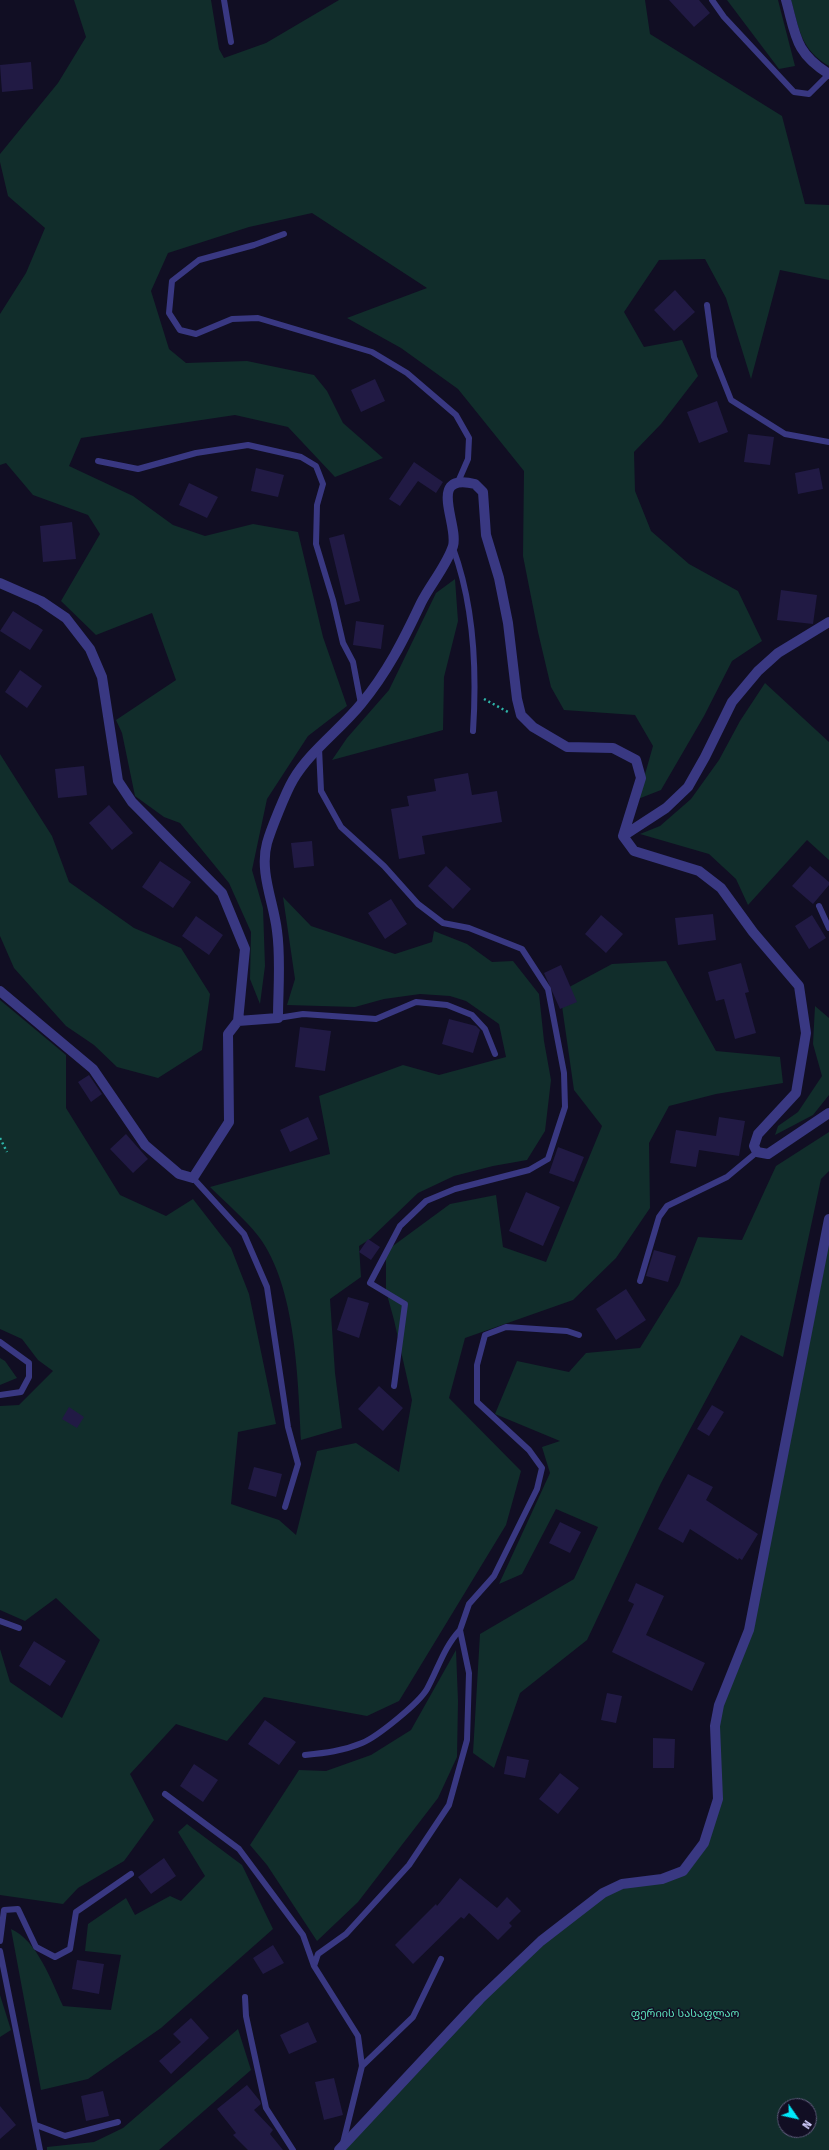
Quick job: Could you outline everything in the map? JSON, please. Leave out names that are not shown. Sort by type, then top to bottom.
[{"type":"street","points":[[786,0],[799,46],[811,63],[829,74]]},
{"type":"street","points":[[238,1021],[278,1018],[277,932],[265,867],[267,843],[293,780],[319,748],[361,704],[394,658],[427,591],[453,546],[454,533],[447,509],[447,498],[451,486],[458,482],[475,484],[482,492],[486,535],[499,578],[508,623],[517,699],[522,715],[532,727],[567,747],[613,748],[636,760],[641,778],[623,836]]},
{"type":"street","points":[[0,583],[41,601],[66,618],[90,649],[102,677],[118,781],[132,802],[222,893],[245,948],[238,1021],[228,1034],[229,1122],[193,1178],[179,1174],[145,1146],[93,1068],[0,991]]},
{"type":"street","points":[[623,836],[666,808],[688,787],[705,757],[732,702],[758,671],[778,653],[829,622]]},
{"type":"street","points":[[623,836],[634,851],[699,871],[721,888],[753,932],[799,986],[806,1033],[796,1093],[758,1134],[754,1146],[757,1152],[768,1154],[829,1113]]},
{"type":"street","points":[[341,2149],[480,1999],[540,1941],[603,1893],[622,1884],[662,1879],[683,1870],[704,1843],[718,1799],[717,1719],[720,1705],[749,1630],[829,1219]]},
{"type":"lane","points":[[224,0],[231,42]]},
{"type":"lane","points":[[712,0],[724,17],[794,92],[808,94],[829,74]]},
{"type":"lane","points":[[284,234],[254,245],[199,260],[172,281],[169,313],[180,330],[196,334],[232,319],[258,318],[372,352],[407,373],[456,415],[469,438],[468,459],[458,482]]},
{"type":"lane","points":[[706,305],[714,356],[731,400],[785,434],[829,442]]},
{"type":"lane","points":[[98,462],[138,469],[196,453],[248,445],[301,457],[316,466],[323,484],[317,505],[316,544],[333,600],[343,643],[353,662],[361,704]]},
{"type":"lane","points":[[453,546],[462,574],[469,612],[475,694],[473,732]]},
{"type":"lane","points":[[319,748],[322,791],[341,827],[384,866],[418,904],[442,923],[469,928],[522,949],[548,989],[564,1073],[564,1107],[548,1159],[529,1170],[455,1189],[426,1201],[400,1226],[370,1283],[405,1304],[394,1386]]},
{"type":"lane","points":[[819,906],[829,928]]},
{"type":"lane","points":[[278,1018],[303,1014],[376,1019],[416,1002],[447,1006],[472,1015],[485,1029],[495,1054]]},
{"type":"lane","points":[[640,1281],[659,1217],[667,1206],[727,1177],[757,1152]]},
{"type":"lane","points":[[193,1178],[244,1234],[267,1287],[288,1427],[298,1464],[285,1506]]},
{"type":"lane","points":[[305,1755],[333,1753],[363,1743],[409,1710],[427,1690],[450,1640],[460,1630],[469,1604],[494,1576],[537,1488],[542,1468],[529,1450],[478,1402],[477,1365],[485,1335],[506,1327],[567,1331],[579,1335]]},
{"type":"lane","points":[[0,1342],[29,1363],[29,1377],[21,1392],[0,1395]]},
{"type":"lane","points":[[0,1621],[19,1628]]},
{"type":"lane","points":[[314,1966],[318,1954],[346,1934],[409,1865],[450,1805],[467,1740],[469,1673],[460,1630]]},
{"type":"lane","points":[[165,1794],[239,1849],[303,1935],[314,1966],[358,2036],[362,2066],[341,2149]]},
{"type":"lane","points":[[0,1942],[4,1910],[18,1909],[36,1948],[55,1957],[70,1949],[76,1912],[131,1874]]},
{"type":"lane","points":[[0,1951],[40,2150]]},
{"type":"lane","points":[[362,2066],[413,2017],[441,1959]]},
{"type":"lane","points":[[245,1997],[246,2016],[266,2108],[293,2150]]},
{"type":"lane","points":[[36,2125],[65,2136],[118,2122]]},
{"type":"path","points":[[475,694],[513,716]]},
{"type":"path","points":[[0,1138],[7,1152]]},
{"type":"green space","points":[[74,0],[211,0],[219,49],[224,58],[266,43],[339,0],[645,0],[650,34],[782,116],[805,204],[829,205],[829,280],[780,270],[751,379],[726,298],[705,259],[659,260],[624,312],[644,347],[682,340],[698,376],[661,424],[634,452],[635,491],[651,531],[689,564],[738,591],[762,641],[732,661],[704,716],[661,790],[638,799],[653,746],[635,715],[564,710],[551,687],[538,632],[523,556],[524,471],[458,389],[401,348],[347,318],[427,288],[312,213],[249,227],[168,253],[151,291],[169,349],[186,363],[247,361],[314,375],[327,391],[343,423],[383,458],[335,477],[288,427],[235,415],[81,438],[69,466],[133,496],[173,525],[205,536],[253,524],[298,532],[323,637],[347,706],[308,736],[267,799],[252,870],[263,908],[265,966],[260,1004],[250,979],[251,932],[229,883],[180,823],[164,817],[135,796],[122,733],[116,720],[176,680],[152,613],[96,635],[61,601],[100,534],[88,515],[33,495],[6,463],[0,465],[0,314],[26,273],[45,228],[8,196],[0,162],[0,154],[58,83],[86,37]]},
{"type":"green space","points":[[727,0],[778,0],[795,66],[779,69]]},
{"type":"green space","points":[[791,0],[829,0],[829,66],[812,53],[802,38]]},
{"type":"green space","points":[[455,579],[458,621],[444,677],[443,730],[332,760],[347,738],[389,690],[436,593]]},
{"type":"green space","points":[[765,683],[829,742],[829,860],[807,840],[748,905],[736,879],[709,854],[640,834],[660,826],[691,799],[719,760],[740,721]]},
{"type":"green space","points":[[0,754],[52,836],[69,882],[134,928],[181,948],[210,994],[202,1050],[158,1078],[117,1067],[94,1045],[66,1026],[14,968],[0,936]]},
{"type":"green space","points":[[283,897],[311,926],[395,954],[432,942],[434,931],[467,944],[492,962],[513,961],[539,994],[544,1041],[551,1080],[545,1131],[527,1160],[493,1166],[454,1176],[418,1193],[370,1239],[359,1246],[361,1277],[330,1299],[335,1373],[342,1428],[301,1440],[293,1334],[281,1281],[271,1258],[254,1230],[210,1187],[330,1154],[319,1096],[403,1065],[439,1075],[506,1057],[499,1024],[466,1001],[450,996],[420,994],[384,999],[355,1007],[287,1005],[295,979]]},
{"type":"green space","points":[[666,961],[716,1051],[780,1057],[783,1083],[716,1094],[669,1106],[649,1143],[650,1208],[616,1258],[573,1300],[465,1338],[449,1398],[521,1471],[506,1525],[399,1701],[367,1716],[264,1697],[227,1741],[176,1724],[130,1774],[154,1820],[124,1861],[78,1888],[63,1904],[0,1895],[0,1649],[10,1682],[62,1718],[100,1640],[56,1598],[25,1621],[0,1610],[0,1406],[19,1405],[53,1371],[38,1360],[22,1339],[0,1329],[0,1000],[66,1055],[66,1108],[120,1195],[166,1216],[193,1199],[231,1248],[249,1294],[276,1424],[238,1432],[231,1504],[279,1520],[296,1535],[317,1451],[356,1443],[399,1472],[412,1400],[386,1291],[386,1251],[450,1204],[496,1195],[503,1247],[546,1262],[602,1126],[574,1090],[560,992],[612,964]]},
{"type":"green space","points":[[815,1006],[829,1018],[829,1095],[813,1115],[775,1135],[778,1126],[798,1112],[822,1076],[813,1044]]},
{"type":"green space","points":[[829,1132],[829,1171],[821,1179],[783,1357],[741,1335],[661,1483],[587,1640],[520,1693],[494,1768],[473,1753],[480,1634],[574,1579],[598,1527],[556,1509],[522,1574],[499,1584],[550,1473],[542,1447],[560,1441],[495,1414],[517,1361],[569,1372],[586,1353],[640,1348],[679,1285],[698,1237],[742,1240],[776,1166]]},
{"type":"green space","name":"ფერიის სასაფლაო","points":[[829,1242],[829,2150],[339,2150],[482,2001],[543,1945],[604,1897],[622,1889],[683,1872],[716,1819],[718,1727],[721,1706],[753,1631]]},
{"type":"green space","points":[[0,1358],[5,1361],[17,1378],[0,1385]]},
{"type":"green space","points":[[456,1650],[458,1701],[457,1757],[438,1798],[358,1902],[317,1941],[267,1865],[250,1845],[299,1770],[326,1771],[371,1755],[411,1730]]},
{"type":"green space","points":[[187,1824],[242,1865],[273,1929],[161,2028],[88,2079],[41,2090],[11,1929],[20,1934],[29,1942],[36,1952],[49,1974],[63,2006],[111,2010],[121,1955],[85,1951],[88,1924],[126,1898],[135,1915],[170,1896],[181,1901],[205,1876],[178,1832]]},
{"type":"green space","points":[[0,1995],[11,2030],[0,2037]]},
{"type":"green space","points":[[238,2029],[251,2070],[159,2150],[47,2150],[47,2147],[94,2142],[123,2128]]},
{"type":"building","points":[[669,0],[699,0],[710,13],[694,27]]},
{"type":"building","points":[[31,62],[33,89],[2,92],[0,65]]},
{"type":"building","points":[[675,290],[695,312],[674,331],[654,310]]},
{"type":"building","points":[[375,379],[385,401],[361,412],[351,390]]},
{"type":"building","points":[[717,401],[728,432],[699,443],[687,412]]},
{"type":"building","points":[[748,434],[774,437],[770,465],[744,462]]},
{"type":"building","points":[[414,462],[443,482],[436,493],[418,481],[400,506],[389,499]]},
{"type":"building","points":[[256,468],[284,475],[278,497],[251,491]]},
{"type":"building","points":[[819,468],[823,489],[798,494],[795,473]]},
{"type":"building","points":[[189,483],[218,497],[207,518],[179,505]]},
{"type":"building","points":[[72,522],[76,559],[43,562],[40,526]]},
{"type":"building","points":[[344,534],[360,601],[345,605],[329,538]]},
{"type":"building","points":[[781,590],[817,595],[813,624],[777,620]]},
{"type":"building","points":[[13,611],[43,630],[30,650],[0,631]]},
{"type":"building","points":[[356,621],[384,625],[381,649],[353,645]]},
{"type":"building","points":[[20,670],[42,686],[27,708],[5,692]]},
{"type":"building","points":[[84,766],[87,795],[58,798],[55,769]]},
{"type":"building","points":[[468,773],[472,795],[497,791],[502,822],[422,836],[425,854],[399,859],[391,809],[409,806],[407,796],[436,791],[434,779]]},
{"type":"building","points":[[109,805],[133,833],[112,850],[89,823]]},
{"type":"building","points":[[312,841],[314,866],[294,868],[291,843]]},
{"type":"building","points":[[160,861],[191,882],[173,908],[142,887]]},
{"type":"building","points":[[446,866],[471,889],[453,909],[428,886]]},
{"type":"building","points":[[810,866],[829,882],[829,885],[813,904],[792,886]]},
{"type":"building","points":[[391,899],[407,924],[385,939],[368,913]]},
{"type":"building","points":[[713,914],[716,940],[678,945],[675,918]]},
{"type":"building","points":[[601,915],[623,934],[606,953],[585,934]]},
{"type":"building","points":[[812,915],[826,938],[809,949],[795,926]]},
{"type":"building","points":[[196,916],[223,935],[209,955],[182,936]]},
{"type":"building","points":[[741,963],[749,992],[745,993],[756,1033],[735,1039],[724,999],[716,1001],[708,972]]},
{"type":"building","points":[[561,965],[577,1002],[560,1009],[544,973]]},
{"type":"building","points":[[449,1019],[476,1026],[480,1030],[473,1053],[442,1044]]},
{"type":"building","points":[[300,1027],[331,1031],[325,1071],[295,1067]]},
{"type":"building","points":[[89,1075],[102,1094],[91,1102],[78,1082]]},
{"type":"building","points":[[308,1117],[318,1139],[290,1152],[280,1130]]},
{"type":"building","points":[[719,1117],[745,1121],[739,1156],[699,1150],[696,1167],[670,1163],[676,1130],[716,1136]]},
{"type":"building","points":[[126,1134],[148,1159],[133,1173],[110,1149]]},
{"type":"building","points":[[558,1147],[584,1157],[574,1182],[549,1173]]},
{"type":"building","points":[[526,1192],[560,1207],[543,1246],[509,1231]]},
{"type":"building","points":[[368,1239],[380,1247],[371,1260],[359,1252]]},
{"type":"building","points":[[654,1250],[676,1256],[668,1282],[646,1276]]},
{"type":"building","points":[[626,1289],[646,1320],[616,1340],[596,1309]]},
{"type":"building","points":[[348,1297],[369,1303],[359,1338],[337,1330]]},
{"type":"building","points":[[379,1386],[403,1408],[383,1431],[358,1409]]},
{"type":"building","points":[[712,1405],[724,1412],[709,1436],[697,1429]]},
{"type":"building","points":[[69,1407],[84,1417],[77,1428],[62,1419]]},
{"type":"building","points":[[254,1467],[282,1474],[276,1497],[248,1489]]},
{"type":"building","points":[[688,1474],[713,1487],[706,1500],[758,1534],[742,1560],[739,1558],[738,1560],[690,1529],[683,1543],[658,1529]]},
{"type":"building","points":[[560,1522],[581,1532],[570,1553],[549,1543]]},
{"type":"building","points":[[636,1583],[664,1596],[646,1635],[705,1663],[692,1691],[612,1652],[634,1604],[628,1601]]},
{"type":"building","points":[[34,1641],[66,1661],[50,1686],[19,1666]]},
{"type":"building","points":[[607,1693],[622,1696],[616,1723],[601,1720]]},
{"type":"building","points":[[265,1720],[296,1742],[279,1765],[248,1744]]},
{"type":"building","points":[[653,1738],[675,1739],[674,1768],[653,1768]]},
{"type":"building","points":[[507,1756],[529,1760],[525,1778],[504,1774]]},
{"type":"building","points":[[194,1764],[218,1780],[203,1802],[180,1786]]},
{"type":"building","points":[[560,1773],[579,1788],[558,1814],[539,1799]]},
{"type":"building","points":[[164,1858],[176,1876],[151,1894],[138,1877]]},
{"type":"building","points":[[460,1878],[497,1908],[507,1897],[521,1911],[509,1923],[512,1926],[498,1940],[469,1913],[464,1919],[461,1917],[413,1964],[395,1945],[436,1904],[437,1906]]},
{"type":"building","points":[[273,1945],[284,1963],[263,1974],[253,1958]]},
{"type":"building","points":[[77,1960],[104,1964],[99,1994],[72,1989]]},
{"type":"building","points":[[191,2018],[209,2038],[171,2074],[159,2061],[181,2042],[173,2034]]},
{"type":"building","points":[[308,2022],[317,2042],[289,2054],[280,2035]]},
{"type":"building","points":[[334,2078],[343,2115],[324,2120],[315,2082]]},
{"type":"building","points":[[247,2085],[261,2104],[254,2110],[273,2130],[270,2134],[283,2150],[248,2150],[233,2135],[236,2133],[217,2109]]},
{"type":"building","points":[[103,2091],[109,2116],[86,2121],[81,2096]]},
{"type":"building","points":[[0,2106],[16,2125],[0,2139]]}]
